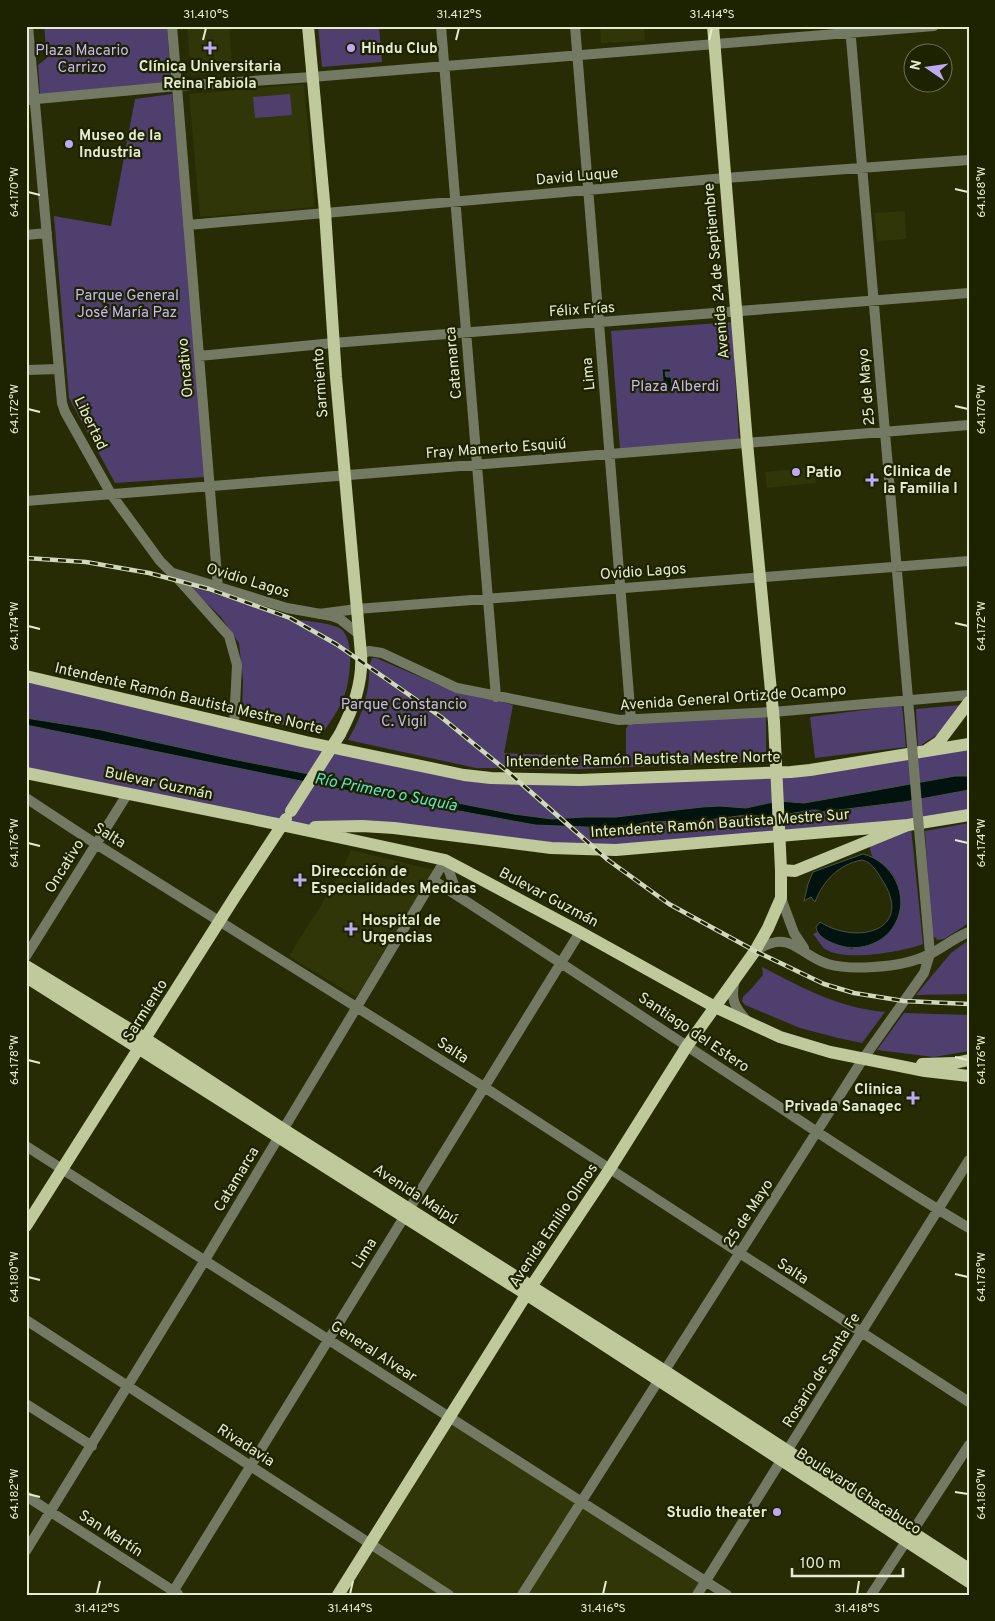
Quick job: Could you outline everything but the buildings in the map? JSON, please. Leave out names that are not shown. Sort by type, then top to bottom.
[{"type":"main road","name":"Sarmiento","points":[[26,1226],[220,921],[288,826],[291,811],[340,734],[354,702],[360,680],[362,654],[344,474],[325,212],[308,26]]},
{"type":"main road","name":"Avenida 24 de Septiembre","points":[[712,26],[747,443],[760,577],[777,715],[781,870]]},
{"type":"main road","name":"Intendente Ramón Bautista Mestre Norte","points":[[26,676],[234,725],[464,775],[491,778],[580,780],[791,772],[969,744]]},
{"type":"main road","points":[[925,752],[939,742],[969,702]]},
{"type":"main road","name":"Bulevar Guzmán","points":[[26,773],[445,860],[715,1007],[780,1037],[804,1046],[863,1059],[925,1071],[969,1076]]},
{"type":"main road","name":"Intendente Ramón Bautista Mestre Sur","points":[[288,826],[386,827],[551,848],[616,850],[914,827],[969,815]]},
{"type":"main road","points":[[781,870],[795,871],[914,827]]},
{"type":"main road","name":"Avenida Emilio Olmos","points":[[338,1595],[529,1291],[610,1170],[687,1046],[754,951],[768,928],[781,898],[781,870]]},
{"type":"main road","name":"Avenida Maipú","points":[[26,966],[143,1044],[785,1456]]},
{"type":"main road","name":"Avenida Maipú","points":[[26,977],[143,1044]]},
{"type":"main road","name":"Bulevar Guzmán","points":[[893,1064],[937,1064],[969,1060]]},
{"type":"main road","name":"Boulevard Chacabuco","points":[[785,1456],[909,1537],[969,1582]]},
{"type":"main road","name":"Boulevard Chacabuco","points":[[909,1537],[969,1569]]},
{"type":"street","name":"Libertad","points":[[28,26],[30,100],[47,233],[62,403],[65,412],[111,494],[160,562],[180,580],[229,636],[237,665],[234,725]]},
{"type":"street","name":"Oncativo","points":[[172,26],[218,588]]},
{"type":"street","name":"Catamarca","points":[[441,26],[496,697]]},
{"type":"street","name":"Lima","points":[[575,26],[631,720]]},
{"type":"street","points":[[30,100],[177,86],[312,77],[714,44],[850,30],[934,26]]},
{"type":"street","name":"25 de Mayo","points":[[522,1595],[863,1059],[924,973],[930,954],[914,827],[912,745],[850,30]]},
{"type":"street","name":"David Luque","points":[[188,225],[725,178],[969,160]]},
{"type":"street","points":[[26,235],[47,233]]},
{"type":"street","name":"Félix Frías","points":[[199,356],[333,343],[969,293]]},
{"type":"street","points":[[26,370],[59,369]]},
{"type":"street","name":"Fray Mamerto Esquiú","points":[[26,501],[969,425]]},
{"type":"street","name":"Ovidio Lagos","points":[[319,614],[488,598],[969,561]]},
{"type":"street","name":"Ovidio Lagos","points":[[169,572],[287,608],[340,619],[360,635]]},
{"type":"street","name":"Avenida General Ortiz de Ocampo","points":[[362,654],[369,651],[382,652],[456,688],[610,719],[631,720],[760,712],[769,716],[969,695]]},
{"type":"street","name":"Oncativo","points":[[26,956],[128,793]]},
{"type":"street","name":"Salta","points":[[26,798],[96,844],[357,1006],[969,1402]]},
{"type":"street","points":[[445,860],[458,896]]},
{"type":"street","name":"Catamarca","points":[[26,1551],[205,1260],[445,860]]},
{"type":"street","name":"Santiago del Estero","points":[[433,880],[561,962],[937,1210],[969,1228]]},
{"type":"street","points":[[781,898],[796,937],[814,957]]},
{"type":"street","name":"Lima","points":[[175,1594],[251,1466],[580,932]]},
{"type":"street","points":[[754,951],[766,944],[783,942],[795,944],[814,957],[838,966],[873,967],[899,964],[930,954],[969,932]]},
{"type":"street","points":[[735,979],[732,992],[734,1002],[749,1023]]},
{"type":"street","name":"General Alvear","points":[[26,1146],[727,1595]]},
{"type":"street","name":"Rosario de Santa Fe","points":[[697,1595],[969,1160]]},
{"type":"street","name":"Rivadavia","points":[[26,1320],[449,1595]]},
{"type":"street","points":[[26,1404],[92,1446]]},
{"type":"street","points":[[871,1595],[969,1445]]},
{"type":"street","name":"San Martín","points":[[26,1496],[175,1594]]},
{"type":"shaded area","name":"Clínica Universitaria Reina Fabiola","points":[[187,26],[229,26],[233,71],[191,75]]},
{"type":"shaded area","points":[[600,26],[644,26],[645,41],[601,43]]},
{"type":"shaded area","points":[[304,84],[315,207],[200,217],[189,94]]},
{"type":"shaded area","points":[[905,211],[906,239],[877,241],[874,213]]},
{"type":"shaded area","points":[[814,467],[816,483],[767,488],[765,472]]},
{"type":"shaded area","name":"Hospital de Urgencias","points":[[351,850],[434,870],[356,997],[289,956],[338,878]]},
{"type":"shaded area","points":[[450,1417],[706,1581],[697,1595],[338,1595]]},
{"type":"green space","name":"Plaza Macario Carrizo","points":[[44,26],[167,26],[171,82],[40,94],[38,65],[47,58]]},
{"type":"green space","name":"Hindu Club","points":[[318,26],[379,26],[382,62],[322,67]]},
{"type":"green space","name":"Parque General José María Paz","points":[[172,94],[185,220],[205,477],[115,483],[69,398],[54,216],[111,226],[135,99]]},
{"type":"green space","points":[[290,94],[292,115],[255,118],[253,97]]},
{"type":"green space","name":"Plaza Alberdi","points":[[732,322],[739,441],[620,449],[611,331]]},
{"type":"green space","points":[[190,587],[214,593],[285,617],[330,625],[341,629],[345,634],[350,650],[348,679],[345,694],[340,705],[322,734],[242,716],[243,680],[239,643],[220,616]]},
{"type":"green space","name":"Parque Constancio C. Vigil","points":[[372,658],[376,658],[441,686],[513,705],[504,753],[626,758],[626,729],[631,720],[766,713],[766,762],[580,769],[476,768],[348,740],[358,721],[365,701]]},
{"type":"green space","points":[[26,676],[464,775],[791,772],[969,744],[969,776],[955,776],[804,803],[778,801],[746,808],[616,817],[552,819],[514,814],[232,759],[101,730],[26,718]]},
{"type":"green space","points":[[902,705],[906,747],[815,758],[810,717]]},
{"type":"green space","points":[[960,705],[938,734],[918,747],[916,709]]},
{"type":"green space","points":[[26,725],[350,791],[535,825],[611,828],[647,822],[700,821],[746,815],[770,817],[813,810],[828,812],[904,802],[969,790],[969,815],[616,850],[468,837],[295,828],[26,773]]},
{"type":"green space","points":[[969,823],[969,923],[944,939],[938,940],[933,936],[932,931],[925,831]]},
{"type":"green space","points":[[911,828],[923,944],[888,953],[859,955],[834,953],[825,949],[813,934],[817,932],[828,941],[852,949],[895,924],[900,904],[897,883],[890,871],[872,856],[869,845]]},
{"type":"green space","points":[[969,940],[969,994],[916,995],[951,953]]},
{"type":"green space","points":[[762,967],[821,996],[867,1010],[885,1012],[862,1043],[800,1028],[745,1005],[742,1001],[743,997],[763,975]]},
{"type":"green space","points":[[904,1013],[969,1015],[969,1051],[934,1057],[877,1050]]},
{"type":"water","points":[[662,369],[670,369],[671,372],[665,372],[666,377],[671,377],[672,384],[679,383],[679,381],[694,380],[694,387],[668,392],[664,390]]},
{"type":"water","name":"Río Primero o Suquía","points":[[26,718],[101,730],[232,759],[514,814],[552,819],[616,817],[702,807],[746,808],[778,801],[804,803],[955,776],[969,776],[969,790],[904,802],[822,812],[813,810],[770,817],[746,815],[700,821],[647,822],[611,828],[535,825],[350,791],[26,725]]},
{"type":"water","points":[[863,854],[882,864],[896,881],[900,891],[899,913],[890,931],[877,942],[860,947],[843,947],[820,936],[816,927],[820,922],[850,933],[865,932],[878,928],[887,921],[892,910],[890,896],[873,867],[862,860],[846,865],[827,881],[815,902],[811,897],[804,901],[813,872]]},
{"type":"railway","points":[[26,558],[86,562],[149,573],[209,589],[290,618],[336,644],[441,717],[507,771],[608,860],[669,904],[755,951],[824,984],[854,993],[904,1001],[969,1004]]},
{"type":"place","name":"Clínica Universitaria Reina Fabiola","points":[[210,48]]},
{"type":"place","name":"Hindu Club","points":[[351,48]]},
{"type":"place","name":"Museo de la Industria","points":[[69,144]]},
{"type":"place","name":"Patio","points":[[796,472]]},
{"type":"place","name":"Clinica de la Familia I","points":[[872,480]]},
{"type":"place","name":"Direccción de Especialidades Medicas","points":[[300,880]]},
{"type":"place","name":"Hospital de Urgencias","points":[[351,929]]},
{"type":"place","name":"Clinica Privada Sanagec","points":[[913,1098]]},
{"type":"place","name":"Studio theater","points":[[777,1512]]}]
